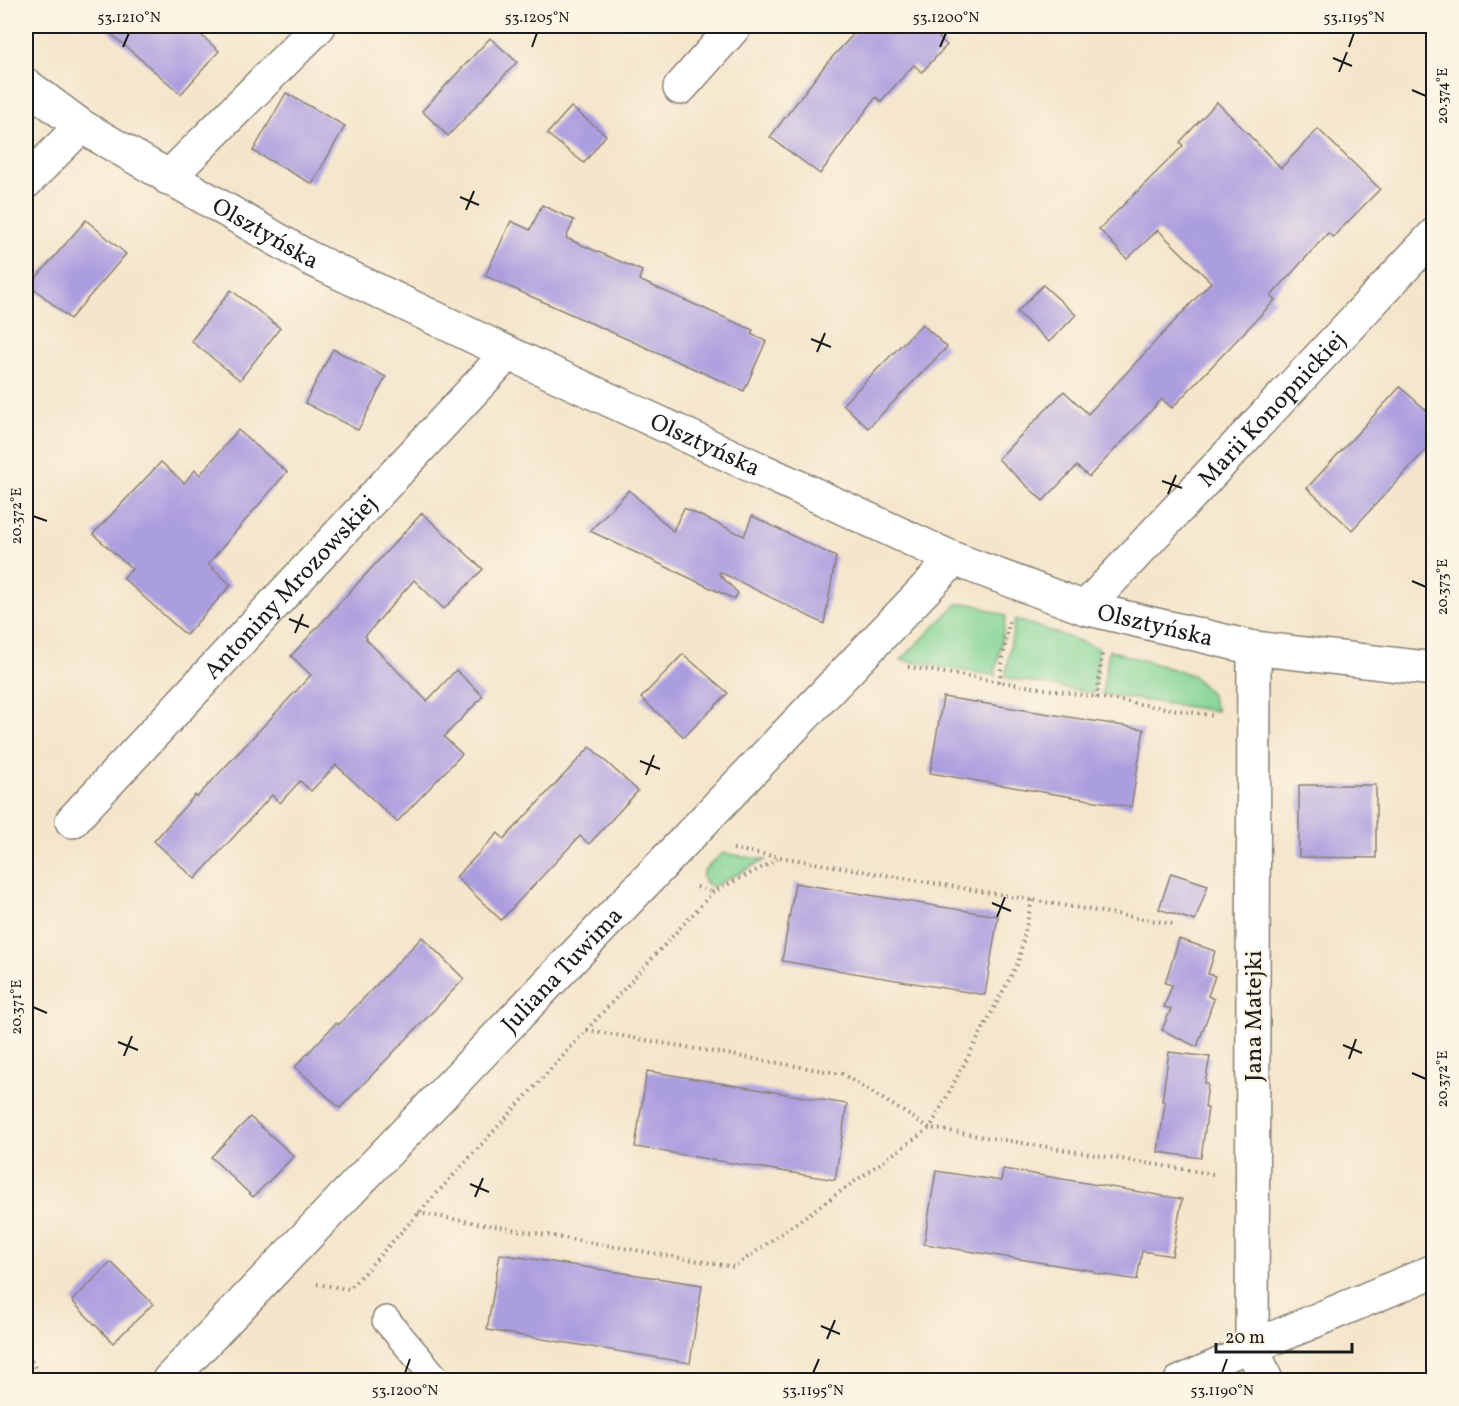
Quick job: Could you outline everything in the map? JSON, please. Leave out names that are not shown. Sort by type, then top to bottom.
[{"type":"street","points":[[168,178],[319,26]]},
{"type":"street","points":[[680,88],[735,26]]},
{"type":"street","name":"Olsztyńska","points":[[26,85],[81,126],[309,258],[508,354],[954,559],[1085,608],[1254,648],[1434,669]]},
{"type":"street","points":[[26,182],[81,126]]},
{"type":"street","name":"Marii Konopnickiej","points":[[1085,608],[1434,236]]},
{"type":"street","name":"Antoniny Mrozowskiej","points":[[72,822],[508,354]]},
{"type":"street","name":"Juliana Tuwima","points":[[169,1380],[954,559]]},
{"type":"street","name":"Jana Matejki","points":[[1254,648],[1252,1347],[1266,1380]]},
{"type":"street","points":[[1252,1347],[1434,1270]]},
{"type":"lane","points":[[386,1320],[437,1380]]},
{"type":"lane","points":[[1178,1380],[1252,1347]]},
{"type":"path","points":[[999,682],[1009,620]]},
{"type":"path","points":[[1097,698],[1103,652]]},
{"type":"path","points":[[901,666],[1227,717]]},
{"type":"path","points":[[730,848],[1173,924]]},
{"type":"path","points":[[316,1284],[349,1289],[713,892],[781,858]]},
{"type":"path","points":[[692,883],[700,889],[713,892]]},
{"type":"path","points":[[418,1213],[734,1268],[930,1128],[1018,963],[1032,900]]},
{"type":"path","points":[[586,1030],[842,1074],[930,1128],[1252,1180]]},
{"type":"path","points":[[26,1350],[41,1380]]},
{"type":"green space","points":[[957,604],[973,604],[1006,616],[995,676],[901,660]]},
{"type":"green space","points":[[1015,619],[1099,648],[1094,693],[1005,678]]},
{"type":"green space","points":[[1109,650],[1192,675],[1210,693],[1217,711],[1102,694]]},
{"type":"green space","points":[[723,853],[765,860],[712,887],[704,882],[702,876],[705,869]]},
{"type":"building","points":[[102,26],[191,26],[219,51],[181,94]]},
{"type":"building","points":[[861,26],[950,26],[939,38],[947,45],[922,72],[914,65],[881,101],[876,97],[820,174],[770,137],[826,64]]},
{"type":"building","points":[[490,38],[517,62],[448,136],[422,111]]},
{"type":"building","points":[[286,93],[345,126],[312,184],[253,151]]},
{"type":"building","points":[[1217,102],[1281,168],[1318,129],[1380,189],[1333,237],[1328,233],[1271,296],[1275,300],[1172,408],[1162,399],[1089,477],[1077,466],[1043,501],[998,459],[1064,391],[1088,414],[1211,282],[1158,230],[1127,259],[1099,229],[1183,146],[1180,142]]},
{"type":"building","points":[[571,107],[606,135],[584,163],[547,134]]},
{"type":"building","points":[[542,205],[574,220],[566,238],[642,271],[639,280],[753,330],[751,334],[766,341],[744,391],[485,276],[511,221],[530,230]]},
{"type":"building","points":[[86,220],[126,254],[70,319],[30,285]]},
{"type":"building","points":[[1043,285],[1076,315],[1049,342],[1017,312]]},
{"type":"building","points":[[231,290],[280,328],[240,380],[191,341]]},
{"type":"building","points":[[922,324],[947,347],[868,428],[843,404]]},
{"type":"building","points":[[333,349],[386,377],[358,430],[305,403]]},
{"type":"building","points":[[1400,387],[1434,417],[1434,441],[1352,530],[1307,488]]},
{"type":"building","points":[[238,430],[287,472],[208,564],[231,585],[186,635],[123,578],[132,569],[93,534],[161,462],[184,483],[195,470],[200,475]]},
{"type":"building","points":[[629,490],[673,531],[684,508],[744,536],[752,516],[836,557],[824,624],[720,572],[719,574],[738,593],[734,599],[590,531]]},
{"type":"building","points":[[422,513],[483,569],[444,609],[414,580],[365,636],[427,701],[456,670],[483,696],[444,737],[462,754],[397,822],[336,765],[311,791],[300,781],[280,803],[272,795],[195,879],[154,841],[195,795],[197,797],[311,675],[291,656]]},
{"type":"building","points":[[683,654],[728,693],[684,737],[641,698]]},
{"type":"building","points":[[943,697],[1144,729],[1131,807],[930,773]]},
{"type":"building","points":[[590,747],[638,791],[589,844],[580,836],[501,920],[456,877],[498,833],[504,839]]},
{"type":"building","points":[[1299,785],[1376,785],[1376,858],[1299,857]]},
{"type":"building","points":[[1171,873],[1208,885],[1195,921],[1159,909]]},
{"type":"building","points":[[795,883],[998,916],[985,995],[782,961]]},
{"type":"building","points":[[422,937],[464,979],[340,1108],[295,1067]]},
{"type":"building","points":[[1179,939],[1215,951],[1208,974],[1215,976],[1208,996],[1214,999],[1197,1047],[1162,1030],[1171,1009],[1164,1007],[1172,985],[1165,983]]},
{"type":"building","points":[[1169,1052],[1210,1057],[1205,1083],[1208,1084],[1205,1108],[1208,1108],[1201,1158],[1158,1152]]},
{"type":"building","points":[[647,1071],[847,1104],[835,1180],[635,1147]]},
{"type":"building","points":[[250,1117],[294,1156],[253,1197],[211,1157]]},
{"type":"building","points":[[1003,1169],[1182,1199],[1172,1256],[1142,1251],[1137,1280],[924,1244],[936,1171],[1001,1181]]},
{"type":"building","points":[[500,1254],[702,1285],[690,1363],[487,1330]]},
{"type":"building","points":[[111,1262],[153,1304],[113,1343],[72,1301]]}]
